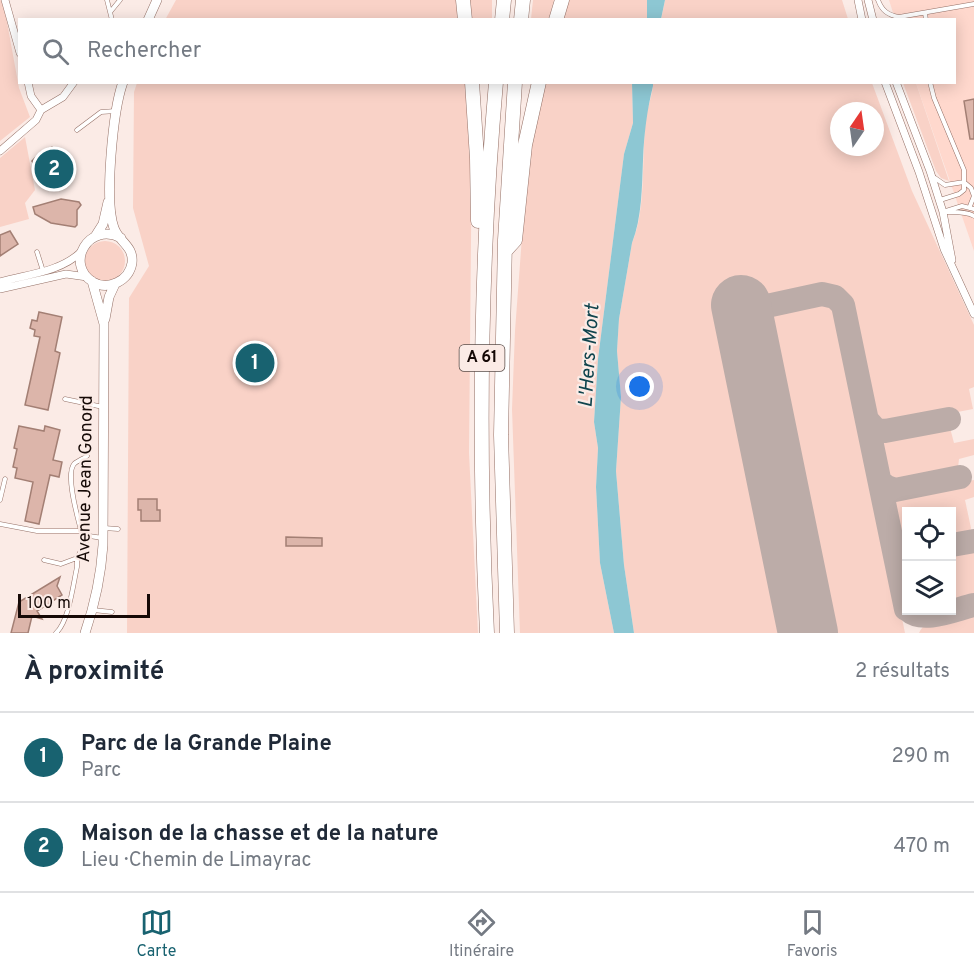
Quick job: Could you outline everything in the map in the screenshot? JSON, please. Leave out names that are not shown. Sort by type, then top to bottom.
[{"type":"highway","points":[[464,0],[465,18]]},
{"type":"highway","points":[[502,18],[504,0]]},
{"type":"highway","points":[[521,18],[523,0]]},
{"type":"highway","points":[[557,18],[562,0]]},
{"type":"highway","points":[[472,84],[483,314]]},
{"type":"highway","name":"A 61","points":[[488,633],[482,501],[483,314],[487,207],[496,84]]},
{"type":"highway","name":"A 61","points":[[507,633],[501,446],[505,251],[515,84]]},
{"type":"highway","points":[[505,251],[515,240],[524,155],[539,84]]},
{"type":"street","points":[[5,0],[17,33],[18,44]]},
{"type":"street","points":[[149,18],[157,0]]},
{"type":"street","points":[[858,0],[862,18]]},
{"type":"street","points":[[868,0],[872,18]]},
{"type":"street","points":[[28,84],[31,96],[41,110]]},
{"type":"street","points":[[0,151],[36,120],[41,110],[63,97],[73,84]]},
{"type":"street","name":"Avenue Jean Gonord","points":[[85,633],[93,610],[102,568],[104,324],[109,297],[115,284],[128,273],[132,262],[131,251],[114,225],[110,194],[112,151],[123,84]]},
{"type":"street","points":[[886,84],[919,172],[944,249],[974,314]]},
{"type":"street","points":[[897,84],[944,212],[954,271]]},
{"type":"street","name":"Avenue Jean Gonord","points":[[104,324],[90,279],[81,265],[81,252],[87,242],[96,236],[103,224],[110,194]]},
{"type":"street","points":[[933,215],[944,212]]},
{"type":"street","points":[[96,236],[106,234],[121,238]]},
{"type":"street","points":[[0,282],[54,268],[73,260],[81,252]]},
{"type":"street","points":[[0,289],[66,274],[90,279],[101,285],[115,284]]},
{"type":"lane","points":[[107,0],[112,18]]},
{"type":"lane","points":[[110,11],[120,0]]},
{"type":"lane","points":[[878,0],[881,7],[891,16],[899,17],[974,4]]},
{"type":"lane","points":[[926,13],[926,18]]},
{"type":"lane","points":[[930,84],[934,98],[964,170],[964,190],[939,201]]},
{"type":"lane","points":[[77,130],[101,112],[117,111]]},
{"type":"lane","points":[[930,171],[937,181],[945,185],[964,182],[971,188],[974,196],[972,208],[962,206],[944,212]]},
{"type":"lane","points":[[944,212],[964,212],[974,216]]},
{"type":"lane","points":[[37,252],[42,271]]},
{"type":"lane","points":[[65,399],[104,407]]},
{"type":"lane","points":[[81,531],[72,500],[71,469],[74,464],[87,456]]},
{"type":"lane","points":[[0,500],[5,479]]},
{"type":"lane","points":[[0,524],[38,531],[81,531],[89,536]]},
{"type":"lane","points":[[56,633],[61,629],[64,620],[77,567],[77,558],[89,536],[118,529]]},
{"type":"lane","points":[[44,560],[61,564],[77,558]]},
{"type":"lane","points":[[93,610],[112,612]]},
{"type":"shaded area","points":[[0,0],[3,0],[18,84],[30,117],[0,141]]},
{"type":"shaded area","points":[[176,0],[457,0],[460,18],[166,18]]},
{"type":"shaded area","points":[[468,0],[492,0],[492,18],[470,18]]},
{"type":"shaded area","points":[[533,0],[554,0],[549,18],[531,18]]},
{"type":"shaded area","points":[[567,0],[647,0],[648,18],[562,18]]},
{"type":"shaded area","points":[[665,0],[842,0],[848,18],[661,18]]},
{"type":"shaded area","points":[[889,0],[974,0],[974,251],[916,84],[956,84],[956,18],[895,18]]},
{"type":"shaded area","points":[[137,84],[466,84],[472,136],[469,453],[478,633],[127,633],[129,298],[149,266],[133,208],[134,92]]},
{"type":"shaded area","points":[[545,84],[632,84],[633,123],[624,154],[598,359],[594,422],[598,448],[596,487],[600,563],[614,633],[520,633],[512,409],[515,331],[530,154]]},
{"type":"shaded area","points":[[653,84],[872,84],[879,102],[830,102],[830,156],[884,156],[884,115],[912,191],[974,325],[974,387],[969,389],[973,409],[881,427],[874,419],[851,309],[840,293],[822,287],[722,307],[789,633],[634,633],[624,565],[616,471],[621,397],[617,351],[619,319],[632,243],[640,214],[645,134]]},
{"type":"shaded area","points":[[903,84],[916,84],[949,181],[941,178],[936,171]]},
{"type":"shaded area","points":[[25,137],[35,190],[25,203],[29,219],[0,227],[0,158]]},
{"type":"shaded area","points":[[105,241],[113,242],[119,247],[124,253],[124,269],[119,275],[113,280],[105,281],[97,280],[91,275],[86,269],[85,261],[86,253],[91,247],[97,242]]},
{"type":"shaded area","points":[[827,300],[834,303],[841,318],[905,633],[828,633],[766,331],[770,317],[776,311]]},
{"type":"shaded area","points":[[949,424],[954,443],[974,439],[974,455],[959,459],[958,468],[954,473],[908,482],[891,480],[885,476],[879,446],[882,439]]},
{"type":"shaded area","points":[[974,480],[974,497],[965,500],[971,528],[968,536],[956,539],[956,507],[902,507],[902,544],[898,539],[893,507],[895,501],[905,493]]},
{"type":"shaded area","points":[[967,548],[974,553],[974,600],[956,604],[956,561],[956,549]]},
{"type":"shaded area","points":[[974,610],[974,633],[919,633],[928,623]]},
{"type":"water","points":[[647,0],[665,0],[661,18],[647,18]]},
{"type":"water","points":[[632,84],[653,84],[643,150],[640,213],[632,243],[619,319],[617,351],[621,397],[616,471],[624,565],[634,633],[614,633],[600,563],[596,487],[598,448],[594,422],[598,359],[624,154],[633,123]]},
{"type":"building","points":[[974,99],[974,139],[970,139],[964,101]]},
{"type":"building","points":[[52,147],[66,161],[71,174],[63,179],[61,184],[51,188],[32,161],[41,152]]},
{"type":"building","points":[[61,199],[79,202],[81,205],[77,210],[75,227],[51,223],[35,214],[33,207]]},
{"type":"building","points":[[10,231],[18,244],[0,256],[0,235]]},
{"type":"building","points":[[39,312],[62,317],[55,351],[60,353],[48,410],[25,405],[40,337],[34,336],[35,330],[30,328],[32,320],[37,321]]},
{"type":"building","points":[[19,426],[44,431],[45,426],[60,430],[53,460],[62,462],[59,477],[50,475],[39,524],[25,521],[33,482],[15,478],[17,468],[13,467],[17,449],[14,448]]},
{"type":"building","points":[[138,499],[157,499],[160,521],[141,521]]},
{"type":"building","points":[[286,537],[322,538],[322,546],[286,546]]},
{"type":"building","points":[[60,577],[57,586],[62,595],[37,611],[42,619],[32,616],[28,633],[11,633],[19,602]]},
{"type":"taxiway","points":[[746,331],[750,315],[762,307],[822,294],[835,297],[843,305],[902,590]]},
{"type":"taxiway","points":[[868,421],[876,430],[885,431],[949,419]]},
{"type":"taxiway","points":[[880,482],[895,490],[960,477]]},
{"type":"taxiway","points":[[956,544],[974,541]]},
{"type":"taxiway","points":[[956,610],[974,605]]},
{"type":"taxiway","points":[[918,615],[936,615]]},
{"type":"runway","points":[[741,305],[808,633]]},
{"type":"place","name":"Maison de la chasse et de la nature","points":[[54,169]]},
{"type":"place","name":"Parc de la Grande Plaine","points":[[255,363]]},
{"type":"water label","name":"L'Hers-Mort","points":[[590,356]]}]
